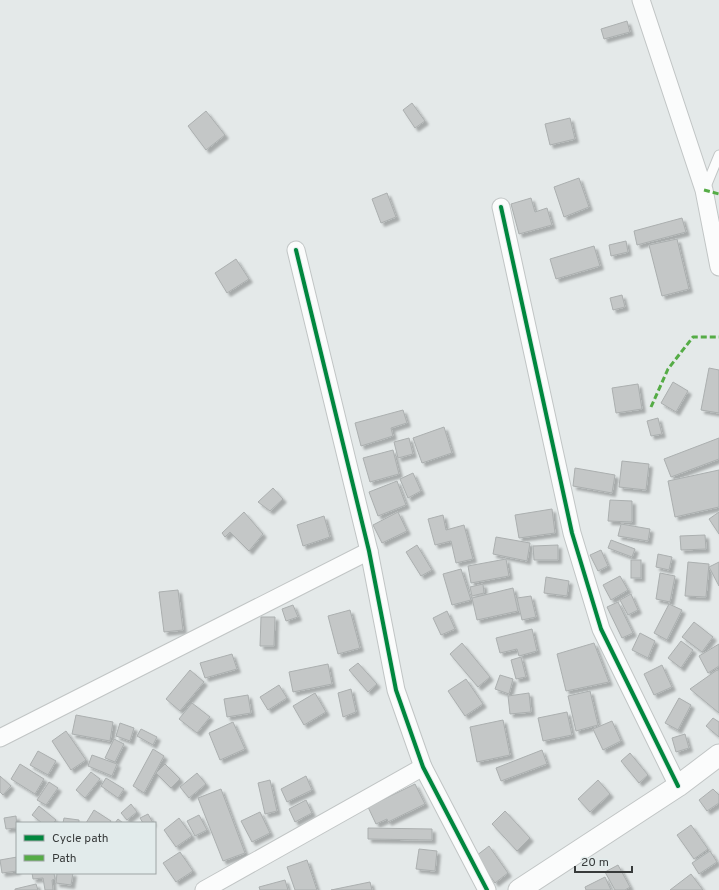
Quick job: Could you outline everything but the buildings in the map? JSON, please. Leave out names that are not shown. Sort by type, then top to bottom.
[{"type":"street","points":[[641,0],[704,190],[719,268]]},
{"type":"street","points":[[501,207],[572,533],[599,621],[678,786]]},
{"type":"street","points":[[296,250],[369,552],[396,690],[422,767],[487,890]]},
{"type":"street","points":[[0,738],[369,552]]},
{"type":"street","points":[[519,890],[678,786],[719,755]]},
{"type":"street","points":[[204,890],[422,767]]},
{"type":"lane","points":[[704,190],[719,155]]},
{"type":"marked path","points":[[704,190],[719,194]]},
{"type":"marked path","points":[[651,407],[668,369],[693,337],[719,337]]},
{"type":"cycle path","points":[[501,207],[572,533],[601,629],[678,786]]},
{"type":"cycle path","points":[[296,250],[369,551],[396,690],[423,767],[487,890]]}]
